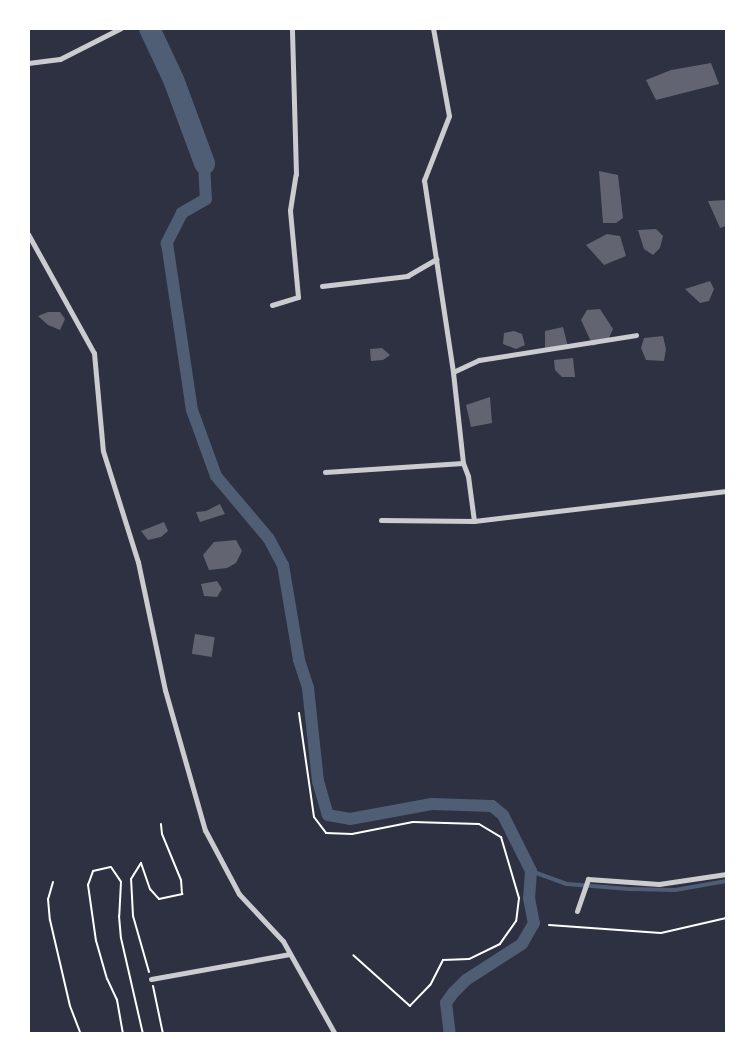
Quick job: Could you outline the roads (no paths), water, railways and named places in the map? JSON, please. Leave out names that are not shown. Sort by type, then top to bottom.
[{"type":"street","points":[[28,63],[60,59],[121,28]]},
{"type":"street","points":[[272,305],[298,297],[290,210],[297,174],[292,28]]},
{"type":"street","points":[[433,28],[449,116],[424,180],[453,372],[463,463],[468,476],[474,521]]},
{"type":"street","points":[[28,234],[94,353],[103,451],[138,562],[165,690],[205,830],[239,894],[283,942],[335,1034]]},
{"type":"street","points":[[322,286],[407,276],[436,259]]},
{"type":"street","points":[[453,372],[479,360],[636,335]]},
{"type":"street","points":[[325,472],[463,463]]},
{"type":"street","points":[[381,520],[474,521],[726,491]]},
{"type":"street","points":[[577,911],[588,879],[659,884],[726,874]]},
{"type":"street","points":[[151,979],[290,954]]},
{"type":"waterway","points":[[149,28],[173,79],[204,163]]},
{"type":"waterway","points":[[204,163],[206,199],[182,213],[167,243],[192,410],[216,476],[269,539],[283,565],[299,660],[308,688],[318,781],[328,815],[350,819],[432,804],[492,806],[503,815],[531,871],[529,898],[534,923],[522,944],[466,980],[453,993],[446,1003],[450,1034]]},
{"type":"waterway","points":[[531,871],[567,884],[629,889],[675,890],[726,881]]}]
